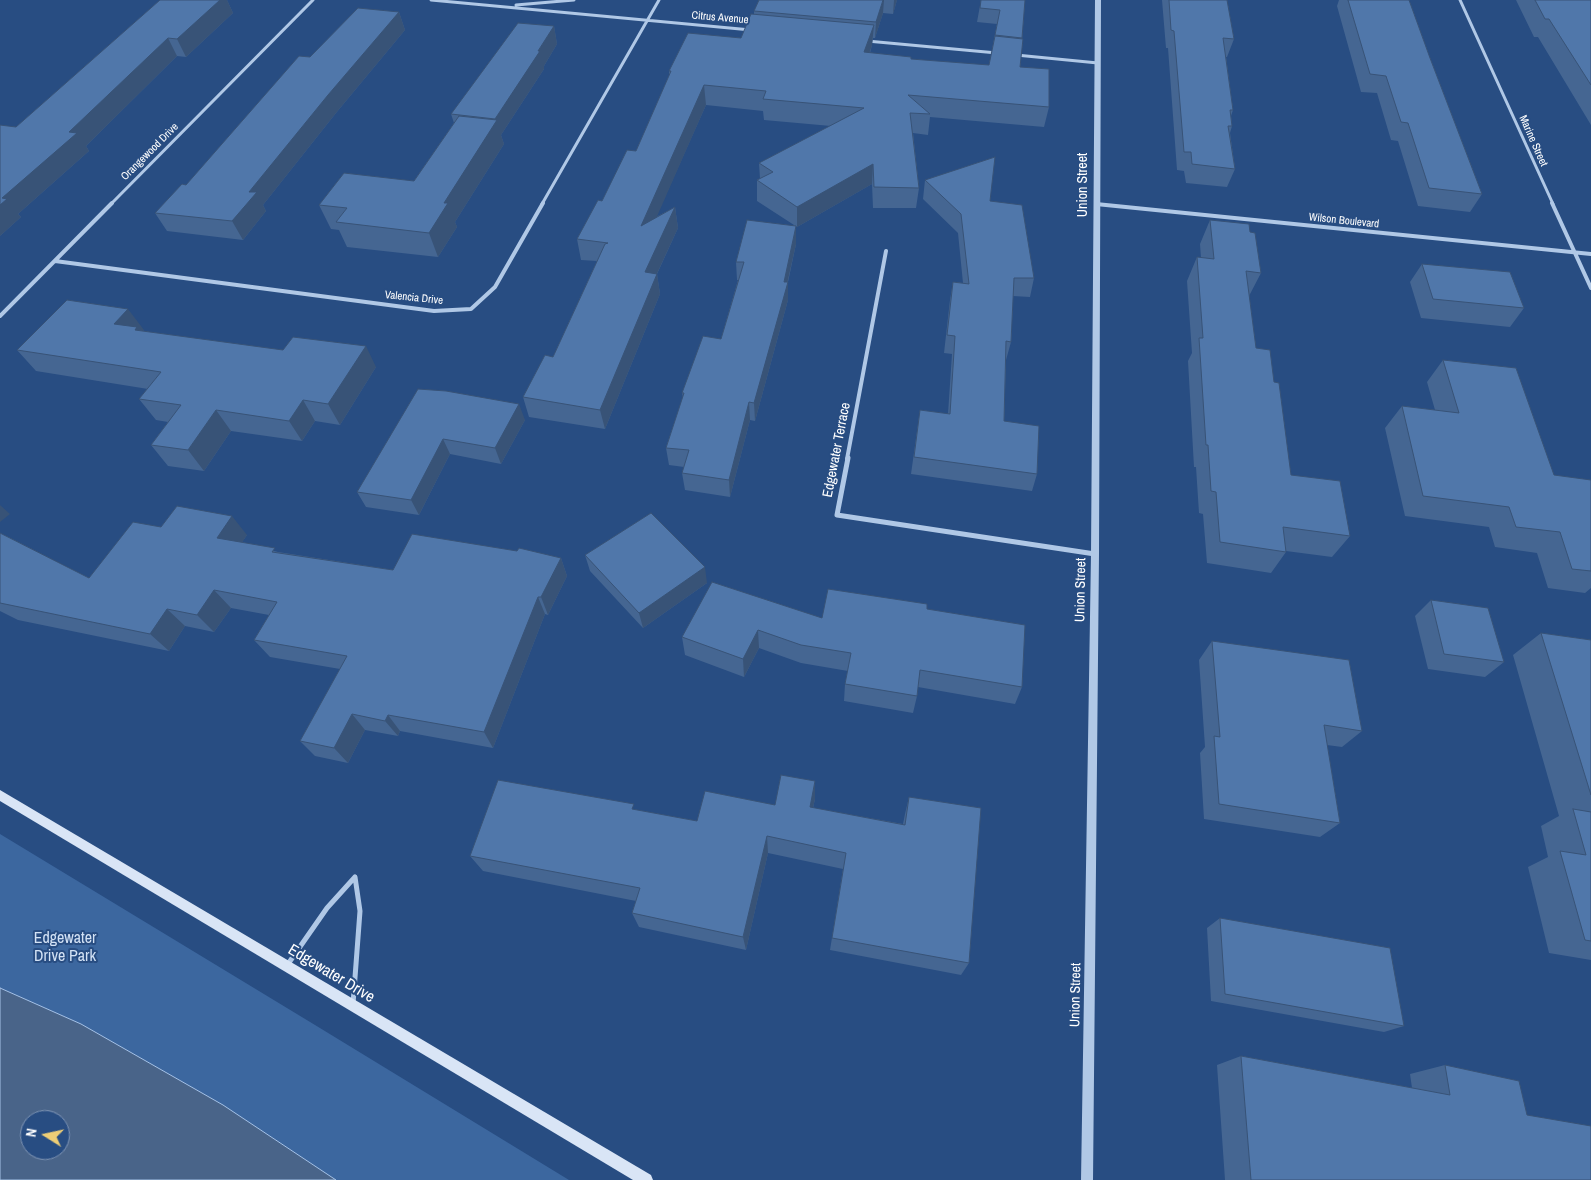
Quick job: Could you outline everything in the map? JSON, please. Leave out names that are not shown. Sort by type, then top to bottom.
[{"type":"main road","name":"Edgewater Drive","points":[[0,795],[646,1180]]},
{"type":"street","name":"Orangewood Drive","points":[[0,316],[313,0]]},
{"type":"street","name":"Citrus Avenue","points":[[431,0],[755,30]]},
{"type":"street","points":[[503,6],[574,0]]},
{"type":"street","name":"Valencia Drive","points":[[55,261],[434,311],[471,309],[495,287],[659,0]]},
{"type":"street","name":"Union Street","points":[[1087,1180],[1095,554],[1098,0]]},
{"type":"street","name":"Marine Street","points":[[1460,0],[1591,288]]},
{"type":"street","points":[[862,40],[998,53]]},
{"type":"street","points":[[1008,54],[1098,63]]},
{"type":"street","name":"Wilson Boulevard","points":[[1096,204],[1591,254]]},
{"type":"street","name":"Edgewater Terrace","points":[[886,251],[836,515],[1095,554]]},
{"type":"lane","points":[[286,966],[327,908],[355,876],[360,911],[353,1006]]},
{"type":"green space","name":"Edgewater Drive Park","points":[[0,834],[569,1180],[336,1180],[223,1105],[81,1024],[0,988]]},
{"type":"shaded area","points":[[0,988],[81,1024],[223,1105],[336,1180],[0,1180]]},
{"type":"building","points":[[160,0],[220,0],[177,39],[168,38],[69,132],[77,133],[2,198],[7,199],[0,205],[0,125],[16,127]]},
{"type":"building","points":[[759,0],[883,0],[876,22],[754,11]]},
{"type":"building","points":[[981,0],[1025,0],[1022,38],[995,35],[1000,10],[980,8]]},
{"type":"building","points":[[1169,0],[1227,0],[1234,39],[1223,38],[1233,110],[1230,110],[1232,126],[1228,126],[1235,169],[1192,164],[1191,152],[1184,152],[1174,31],[1171,30]]},
{"type":"building","points":[[1348,0],[1409,0],[1482,194],[1429,188],[1408,123],[1401,122],[1386,76],[1370,74]]},
{"type":"building","points":[[1535,0],[1591,0],[1591,85],[1549,19],[1545,19]]},
{"type":"building","points":[[358,8],[399,12],[249,192],[257,192],[232,221],[155,213],[182,184],[186,185],[299,56],[310,57]]},
{"type":"building","points":[[751,14],[874,25],[864,52],[911,57],[911,59],[989,65],[995,36],[1023,39],[1020,67],[1049,69],[1049,107],[908,95],[930,114],[910,113],[919,188],[874,187],[873,164],[797,207],[757,180],[773,172],[759,163],[864,108],[763,99],[766,91],[704,85],[641,226],[675,207],[645,272],[657,274],[600,410],[523,397],[545,355],[553,357],[605,244],[608,243],[577,239],[598,200],[602,201],[627,150],[636,151],[671,71],[669,71],[688,33],[741,38]]},
{"type":"building","points":[[518,23],[554,26],[538,51],[540,51],[495,119],[451,114]]},
{"type":"building","points":[[459,116],[497,120],[444,203],[448,203],[429,233],[336,222],[347,208],[319,205],[344,173],[414,181]]},
{"type":"building","points":[[995,157],[990,201],[1022,205],[1034,278],[1014,278],[1011,342],[1006,341],[1004,421],[1039,426],[1037,474],[914,457],[920,410],[950,414],[955,336],[947,335],[953,282],[969,284],[961,214],[925,180]]},
{"type":"building","points":[[747,220],[796,226],[784,282],[788,282],[754,403],[749,402],[729,480],[682,473],[689,450],[666,448],[684,393],[682,393],[703,336],[721,339],[744,262],[736,262]]},
{"type":"building","points":[[1210,220],[1249,224],[1250,232],[1255,233],[1261,273],[1246,271],[1256,348],[1270,350],[1274,382],[1279,383],[1291,475],[1340,481],[1350,536],[1283,527],[1286,552],[1220,542],[1216,492],[1211,491],[1208,445],[1206,445],[1199,338],[1203,338],[1197,257],[1214,259]]},
{"type":"building","points":[[1422,264],[1510,272],[1524,308],[1433,299]]},
{"type":"building","points":[[67,300],[128,309],[114,324],[137,327],[135,330],[283,350],[293,337],[366,346],[328,404],[303,400],[289,421],[216,410],[188,450],[151,445],[181,405],[139,399],[161,372],[17,350]]},
{"type":"building","points":[[1443,360],[1516,368],[1554,475],[1591,480],[1591,571],[1572,569],[1560,532],[1516,527],[1509,507],[1423,496],[1402,406],[1459,413]]},
{"type":"building","points":[[418,389],[446,391],[519,404],[495,448],[443,439],[411,500],[357,492]]},
{"type":"building","points":[[177,506],[232,516],[217,538],[275,548],[272,552],[393,570],[412,534],[517,551],[519,548],[561,558],[541,597],[538,597],[484,732],[388,715],[385,721],[352,714],[334,748],[300,741],[347,656],[254,640],[277,602],[214,590],[197,615],[167,609],[150,634],[0,603],[0,533],[89,578],[133,522],[161,527]]},
{"type":"building","points":[[651,513],[705,567],[639,613],[585,555]]},
{"type":"building","points":[[712,582],[822,618],[828,589],[927,604],[927,609],[1025,625],[1022,687],[920,670],[917,696],[845,684],[851,653],[801,645],[758,630],[743,659],[682,637]]},
{"type":"building","points":[[1431,600],[1488,608],[1504,662],[1444,654]]},
{"type":"building","points":[[1541,633],[1591,640],[1591,795]]},
{"type":"building","points":[[1212,641],[1349,660],[1362,731],[1324,725],[1340,823],[1219,804],[1214,736],[1220,737]]},
{"type":"building","points":[[781,775],[815,781],[810,807],[905,825],[909,797],[981,808],[969,963],[832,938],[846,853],[767,836],[743,937],[632,913],[640,888],[470,856],[498,780],[634,804],[632,809],[697,821],[705,791],[775,805]]},
{"type":"building","points":[[1573,809],[1591,812],[1591,941],[1585,940],[1560,851],[1586,855]]},
{"type":"building","points":[[1220,918],[1390,948],[1404,1026],[1225,994]]},
{"type":"building","points":[[1241,1056],[1450,1095],[1445,1065],[1519,1081],[1527,1115],[1591,1126],[1591,1180],[1251,1180]]}]
